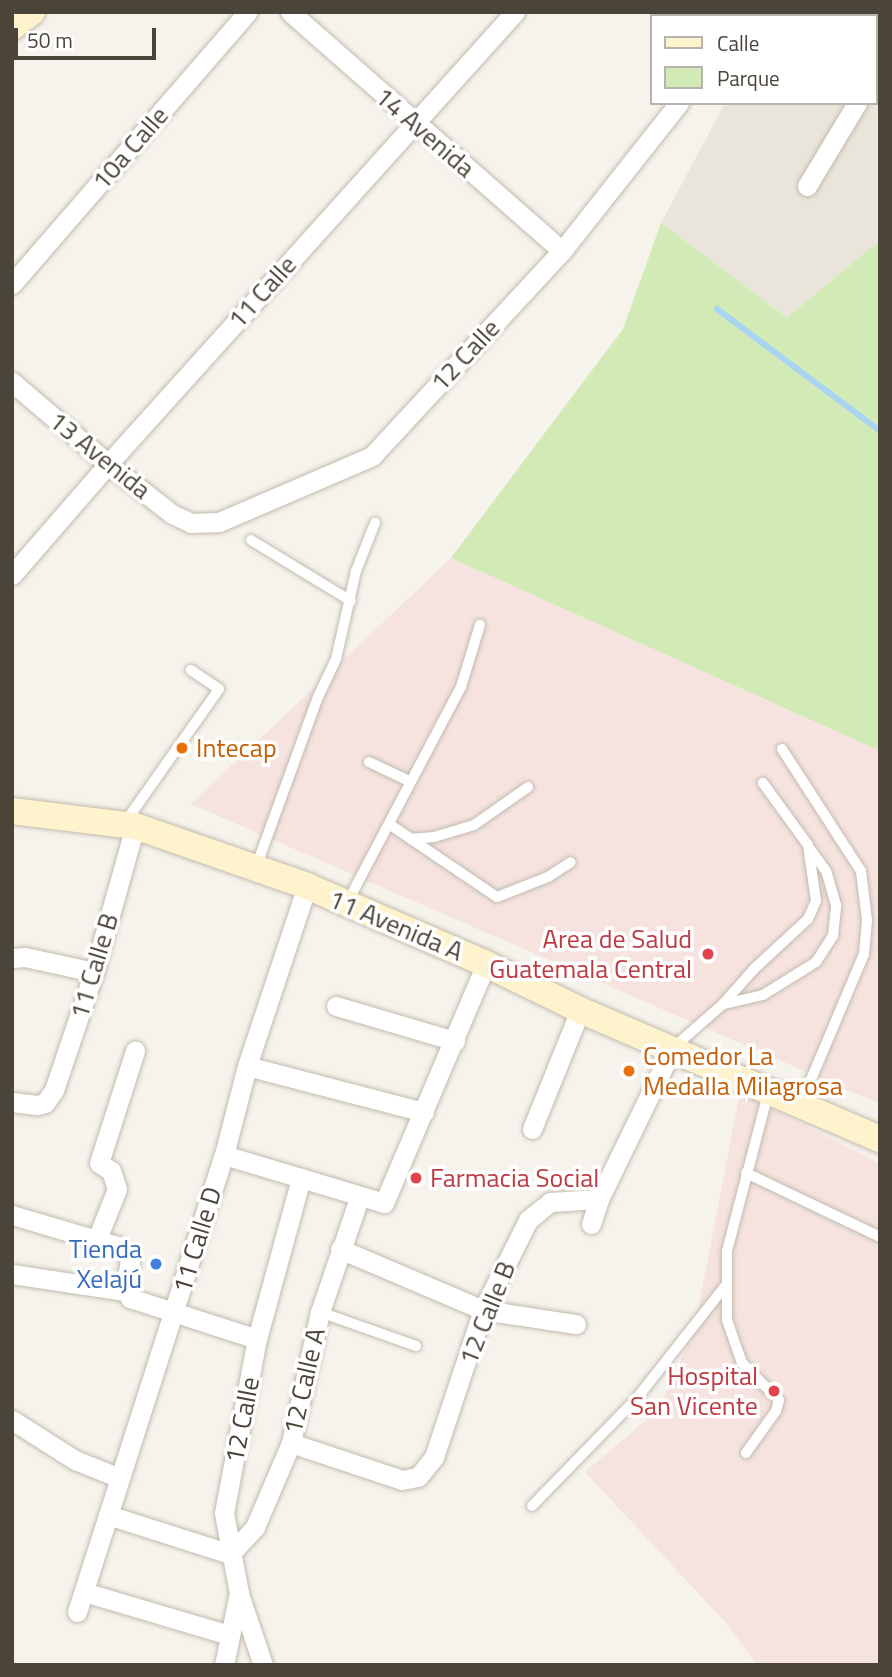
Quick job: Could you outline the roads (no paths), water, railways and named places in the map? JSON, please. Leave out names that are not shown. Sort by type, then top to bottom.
[{"type":"street","points":[[12,27],[32,12]]},
{"type":"street","name":"10a Calle","points":[[12,284],[248,12]]},
{"type":"street","name":"14 Avenida","points":[[290,12],[562,251]]},
{"type":"street","name":"11 Calle","points":[[12,575],[108,464],[515,12]]},
{"type":"street","name":"12 Calle","points":[[191,523],[219,522],[372,456],[562,251],[677,105]]},
{"type":"street","points":[[807,186],[856,105]]},
{"type":"street","name":"13 Avenida","points":[[12,382],[108,464],[172,514],[191,523]]},
{"type":"street","name":"11 Avenida A","points":[[12,811],[130,825],[307,886],[486,964],[580,1010],[880,1139]]},
{"type":"street","name":"11 Calle B","points":[[12,1102],[29,1106],[45,1103],[54,1090],[94,972],[130,825]]},
{"type":"street","name":"11 Calle D","points":[[78,1612],[224,1155],[247,1066],[307,886]]},
{"type":"street","points":[[12,958],[25,957],[94,972]]},
{"type":"street","points":[[224,1155],[359,1198],[384,1203],[486,964]]},
{"type":"street","points":[[336,1006],[455,1041]]},
{"type":"street","points":[[532,1129],[580,1010]]},
{"type":"street","points":[[591,1224],[599,1199],[672,1049]]},
{"type":"street","points":[[97,1239],[117,1189],[111,1171],[99,1163],[135,1051]]},
{"type":"street","points":[[247,1066],[424,1112]]},
{"type":"street","name":"12 Calle","points":[[224,1665],[239,1592],[224,1513],[257,1339],[301,1178]]},
{"type":"street","name":"12 Calle A","points":[[230,1554],[255,1527],[291,1443],[320,1312],[359,1198]]},
{"type":"street","name":"12 Calle B","points":[[291,1443],[402,1480],[418,1478],[434,1457],[483,1310],[528,1220],[540,1208],[563,1199],[599,1199]]},
{"type":"street","points":[[12,1215],[117,1246],[128,1255],[130,1269],[124,1291]]},
{"type":"street","points":[[340,1249],[483,1310],[576,1324]]},
{"type":"street","points":[[12,1273],[124,1291],[130,1298],[257,1339]]},
{"type":"street","points":[[12,1420],[75,1460],[120,1478]]},
{"type":"street","points":[[108,1514],[230,1554]]},
{"type":"street","points":[[84,1592],[229,1635]]},
{"type":"street","points":[[239,1592],[263,1665]]},
{"type":"lane","points":[[256,867],[318,697],[336,659],[356,571],[375,523]]},
{"type":"lane","points":[[251,540],[351,601]]},
{"type":"lane","points":[[347,904],[409,781],[461,687],[480,625]]},
{"type":"lane","points":[[130,825],[219,689],[191,670]]},
{"type":"lane","points":[[782,749],[861,871],[867,920],[864,954],[801,1103]]},
{"type":"lane","points":[[369,762],[409,781]]},
{"type":"lane","points":[[723,1004],[763,995],[816,962],[833,936],[836,905],[825,871],[763,783]]},
{"type":"lane","points":[[411,839],[434,837],[474,825],[528,787]]},
{"type":"lane","points":[[389,824],[497,897],[548,877],[572,862]]},
{"type":"lane","points":[[672,1049],[699,1022],[723,1004],[755,968],[808,919],[816,901],[808,845]]},
{"type":"lane","points":[[746,1453],[776,1411],[779,1400],[742,1363],[727,1320],[727,1251],[769,1090]]},
{"type":"lane","points":[[746,1173],[880,1237]]},
{"type":"lane","points":[[532,1507],[637,1398],[725,1286]]},
{"type":"lane","points":[[320,1312],[416,1346]]},
{"type":"waterway","points":[[717,309],[880,431]]},
{"type":"place","name":"Intecap","points":[[182,748]]},
{"type":"place","name":"Area de Salud Guatemala Central","points":[[708,954]]},
{"type":"place","name":"Comedor La Medalla Milagrosa","points":[[629,1071]]},
{"type":"place","name":"Farmacia Social","points":[[416,1178]]},
{"type":"place","name":"Tienda Xelajú","points":[[156,1264]]},
{"type":"place","name":"Hospital San Vicente","points":[[774,1391]]}]
